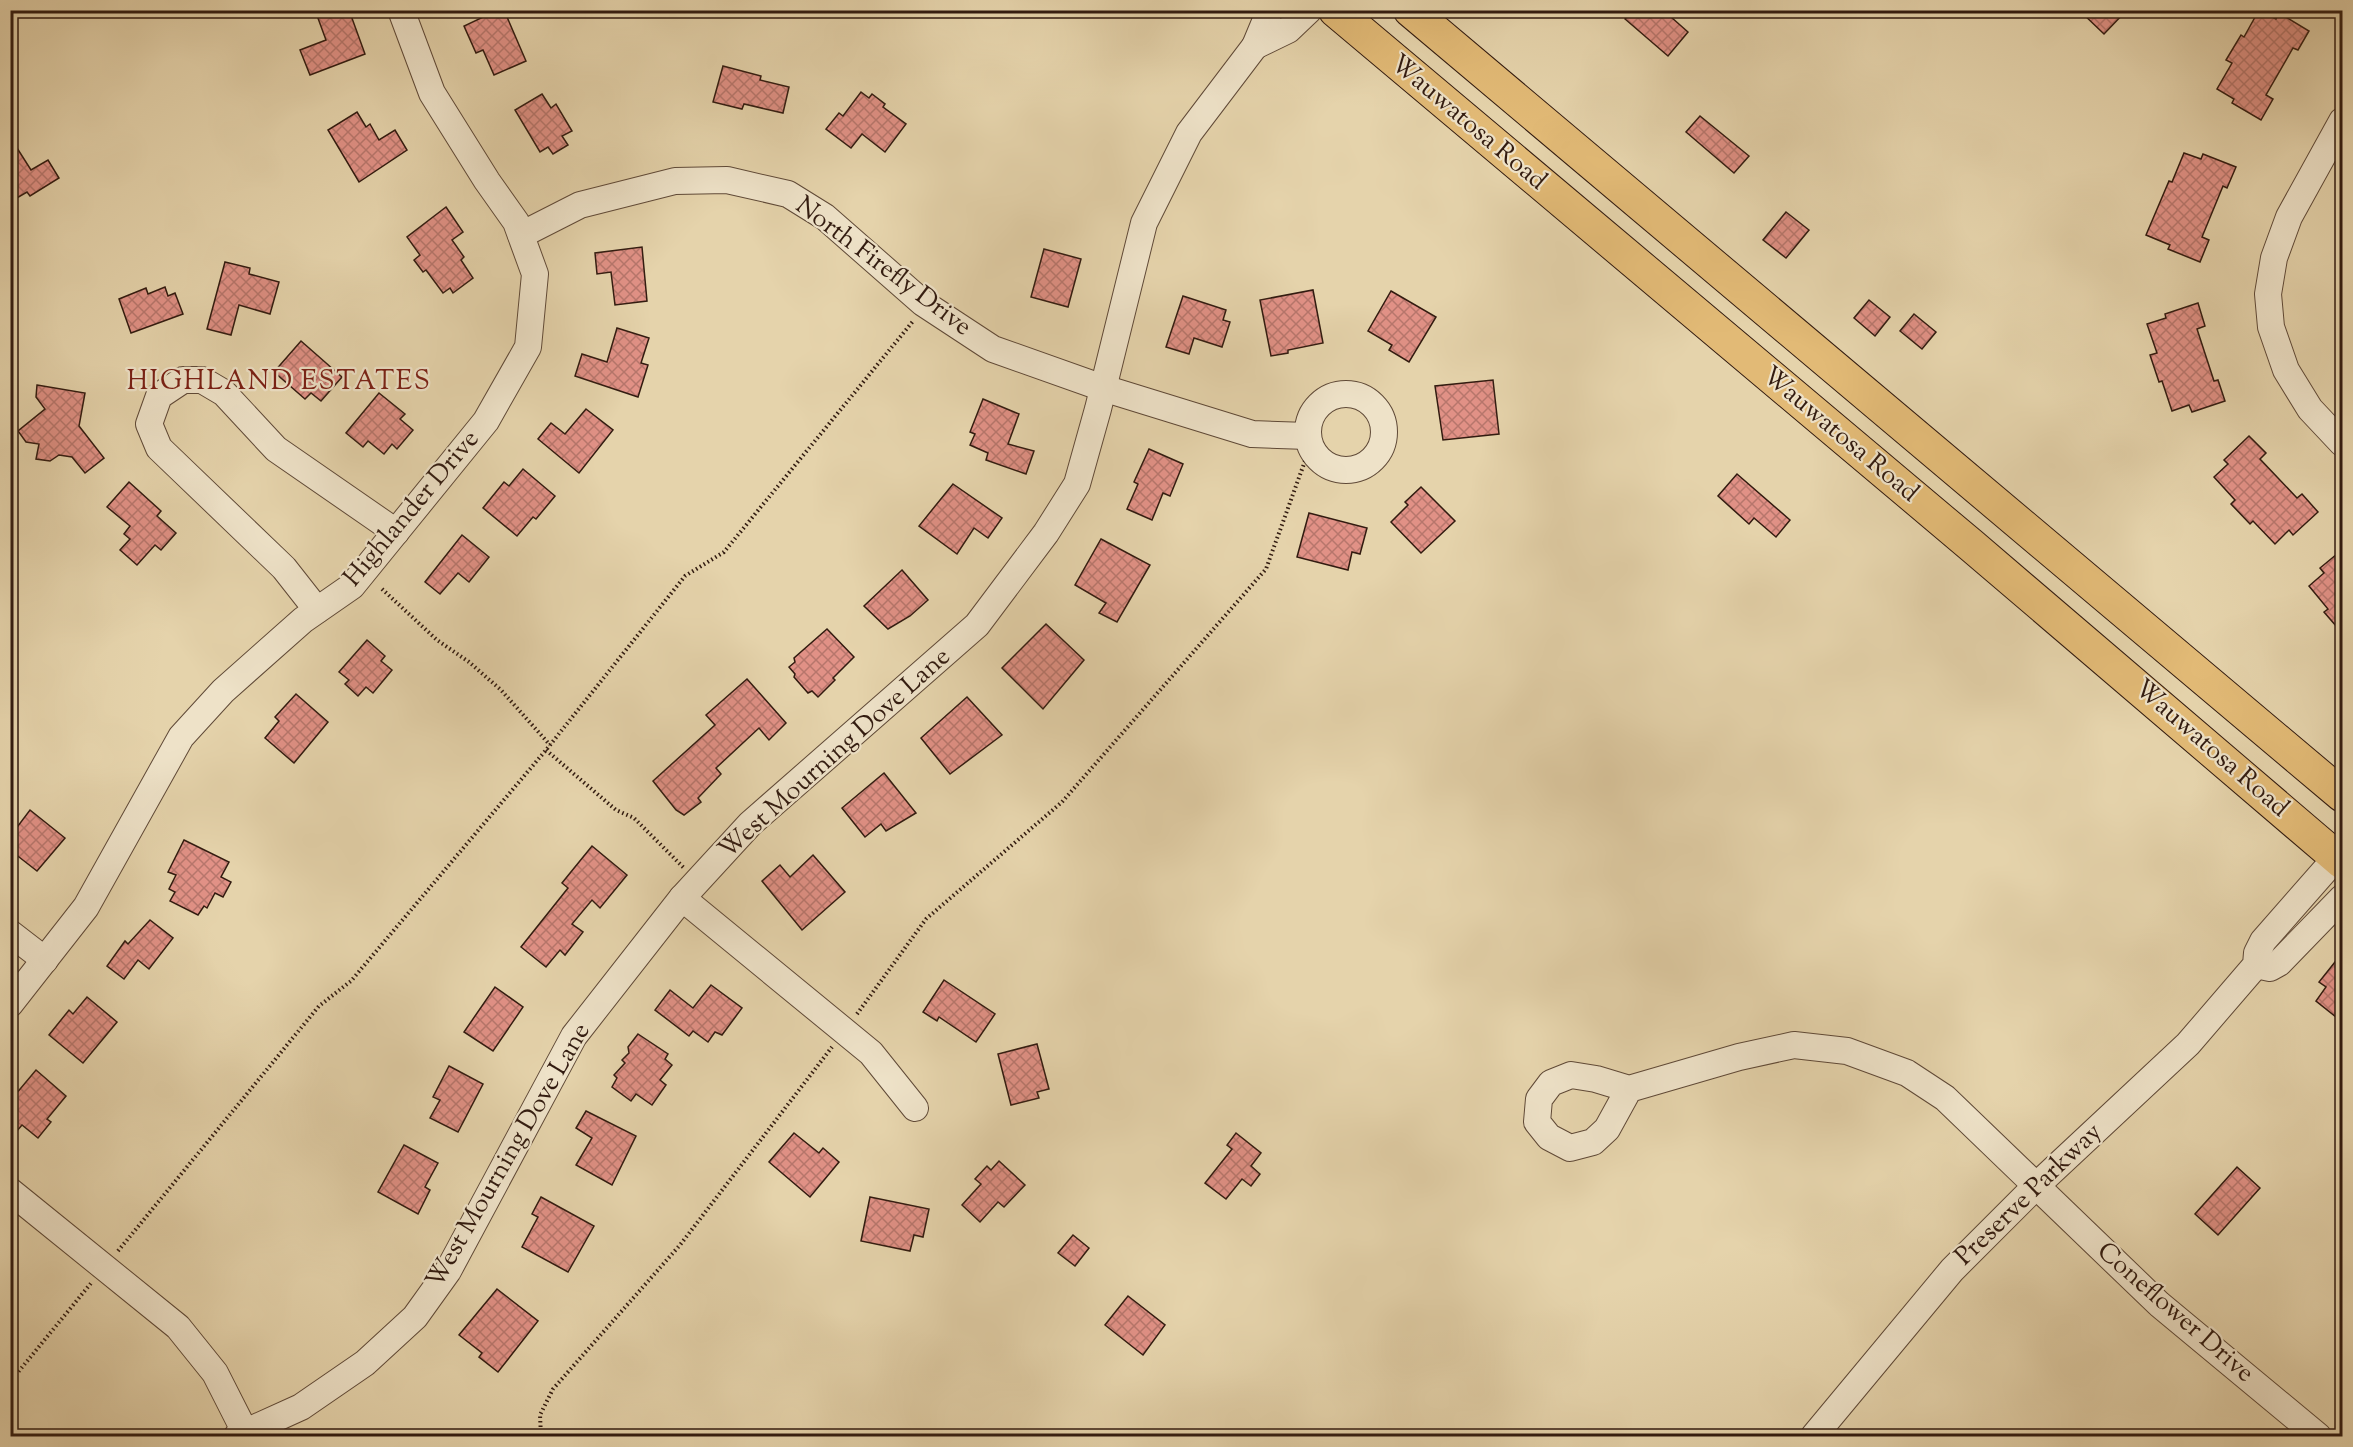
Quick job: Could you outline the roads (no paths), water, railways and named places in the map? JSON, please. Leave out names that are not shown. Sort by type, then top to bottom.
[{"type":"main road","name":"Wauwatosa Road","points":[[1335,10],[2341,857]]},
{"type":"main road","name":"Wauwatosa Road","points":[[1410,10],[2343,795]]},
{"type":"street","name":"Highlander Drive","points":[[10,1004],[86,907],[181,737],[223,691],[303,620],[352,586],[486,421],[528,348],[535,274],[521,235],[516,222],[487,181],[432,93],[401,10]]},
{"type":"street","points":[[1255,46],[1270,10]]},
{"type":"street","points":[[1255,46],[1287,30],[1309,10]]},
{"type":"street","name":"West Mourning Dove Lane","points":[[243,1435],[310,1401],[365,1363],[415,1317],[448,1271],[574,1035],[690,889],[750,824],[977,625],[1046,533],[1077,484],[1144,223],[1189,133],[1255,46]]},
{"type":"street","points":[[2343,120],[2289,217],[2274,258],[2268,294],[2271,327],[2286,370],[2310,409],[2343,443]]},
{"type":"street","name":"North Firefly Drive","points":[[521,235],[580,205],[675,181],[728,180],[788,194],[825,217],[926,305],[993,349],[1103,388],[1252,434],[1311,444]]},
{"type":"street","points":[[317,610],[284,568],[159,448],[149,424],[159,396],[183,380],[202,380],[209,384],[224,393],[276,449],[396,532]]},
{"type":"street","name":"Preserve Parkway","points":[[1814,1437],[1952,1270],[2036,1186],[2187,1044],[2256,965],[2257,953],[2263,940],[2341,857]]},
{"type":"street","points":[[690,889],[871,1053],[915,1108]]},
{"type":"street","points":[[2256,965],[2270,968],[2279,963],[2343,898]]},
{"type":"street","points":[[10,933],[45,960]]},
{"type":"street","name":"Coneflower Drive","points":[[1629,1089],[1739,1057],[1794,1045],[1847,1051],[1907,1073],[1945,1098],[2158,1304],[2319,1436]]},
{"type":"street","points":[[10,1191],[178,1327],[215,1373],[243,1435]]},
{"type":"district","name":"HIGHLAND ESTATES","points":[[279,382]]}]
